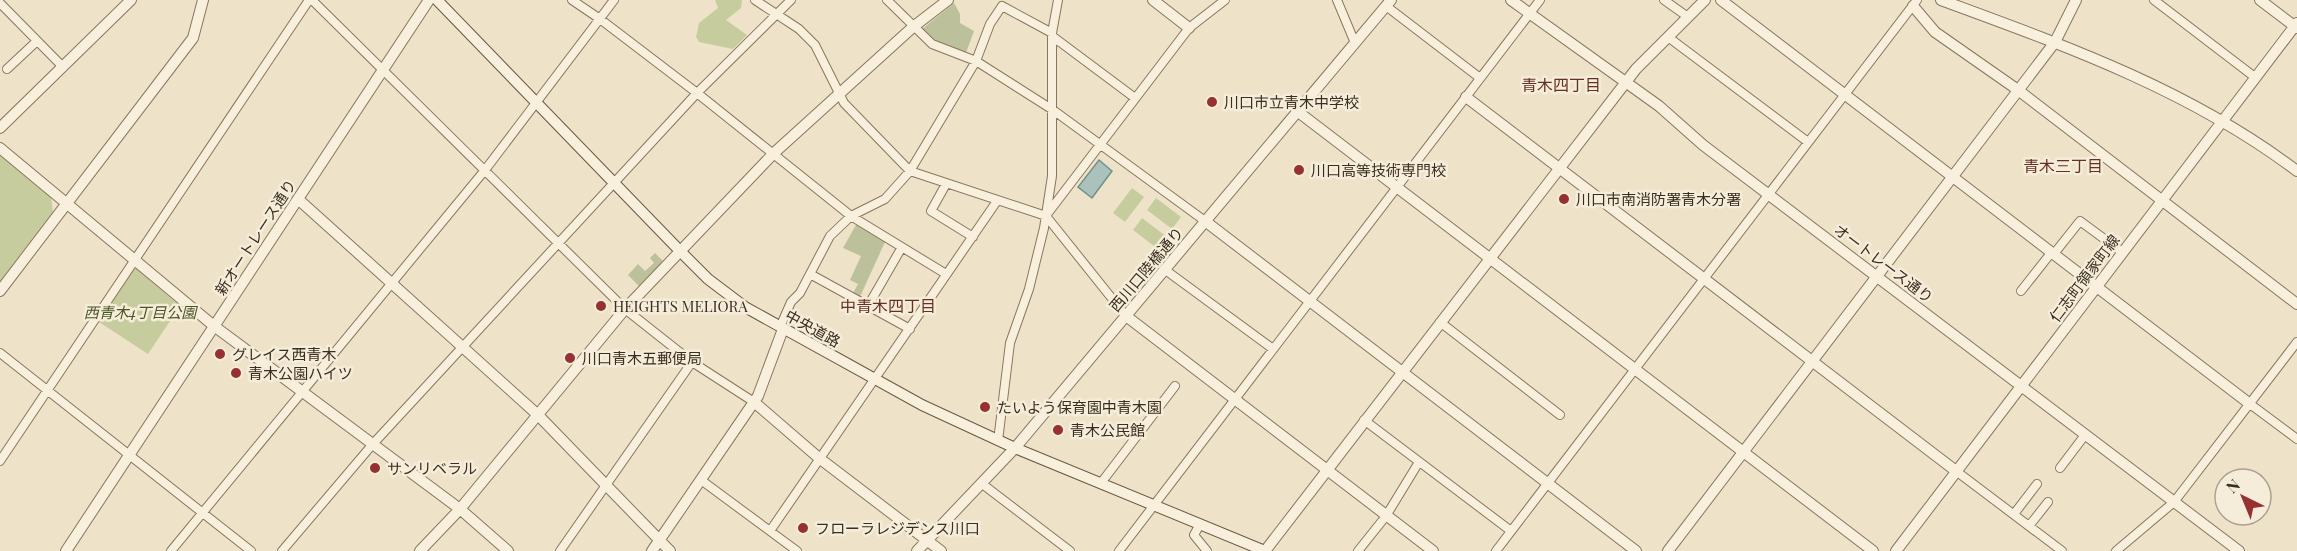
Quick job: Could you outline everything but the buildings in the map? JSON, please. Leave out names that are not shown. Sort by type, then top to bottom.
[{"type":"street","points":[[0,128],[131,0]]},
{"type":"street","points":[[0,291],[193,38],[202,0]]},
{"type":"street","points":[[0,461],[310,0],[383,69],[625,309],[692,362],[754,402],[819,458],[941,551]]},
{"type":"street","name":"新オートレース通り","points":[[66,551],[429,0]]},
{"type":"street","name":"中央道路","points":[[437,0],[680,251],[727,295],[876,380],[998,441],[1265,551]]},
{"type":"street","points":[[572,0],[698,93],[852,216],[946,274]]},
{"type":"street","points":[[171,551],[485,170],[614,0]]},
{"type":"street","points":[[756,0],[799,29],[815,45],[838,93],[871,134],[910,171],[1046,216],[1126,316],[1432,551]]},
{"type":"street","points":[[282,551],[372,445],[698,93],[791,0]]},
{"type":"street","points":[[887,0],[932,44],[976,61],[1101,143],[1636,551]]},
{"type":"street","points":[[420,551],[460,509],[625,309],[680,251],[774,153],[838,93],[913,27],[948,0]]},
{"type":"street","points":[[998,441],[1010,343],[1029,289],[1046,216],[1052,176],[1052,35],[1058,0]]},
{"type":"street","points":[[1153,0],[1190,28]]},
{"type":"street","points":[[1046,216],[1190,28],[1225,0]]},
{"type":"street","points":[[1337,0],[1355,43]]},
{"type":"street","name":"オートレース通り","points":[[1511,0],[1659,106],[1703,145],[2239,551]]},
{"type":"street","points":[[1119,551],[1540,0]]},
{"type":"street","points":[[1664,0],[1688,17]]},
{"type":"street","points":[[1265,551],[1625,82],[1705,0]]},
{"type":"street","points":[[1721,0],[2297,440]]},
{"type":"street","points":[[1941,0],[2055,42],[2152,83],[2224,121],[2297,171]]},
{"type":"street","points":[[1668,551],[2055,42],[2076,0]]},
{"type":"street","points":[[2154,0],[2256,78]]},
{"type":"street","points":[[2260,0],[2296,26]]},
{"type":"street","points":[[0,3],[63,67]]},
{"type":"street","points":[[1388,3],[1480,78]]},
{"type":"street","name":"西川口陸橋通り","points":[[917,551],[1015,448],[1388,3]]},
{"type":"street","points":[[1496,551],[1915,3],[1935,32],[2018,90],[2297,304]]},
{"type":"street","points":[[656,546],[754,402],[791,302],[810,274],[830,236],[852,216],[885,199],[910,171],[976,61],[990,24],[1002,6],[1052,35],[1135,98]]},
{"type":"street","name":"仁志町領家町線","points":[[1896,551],[2296,26]]},
{"type":"street","points":[[1668,37],[1808,142]]},
{"type":"street","points":[[7,69],[37,41]]},
{"type":"street","points":[[1466,97],[2062,551]]},
{"type":"street","points":[[1297,111],[1873,551]]},
{"type":"street","points":[[0,148],[214,326],[460,509],[508,551]]},
{"type":"street","points":[[946,184],[930,211],[973,237]]},
{"type":"street","points":[[298,199],[538,415],[605,486],[656,546],[670,551]]},
{"type":"street","points":[[770,531],[998,201]]},
{"type":"street","points":[[2021,291],[2080,221],[2122,252]]},
{"type":"street","points":[[868,306],[902,247]]},
{"type":"street","points":[[1164,269],[1274,349]]},
{"type":"street","points":[[810,274],[910,329]]},
{"type":"street","points":[[1440,322],[1560,415]]},
{"type":"street","points":[[2116,551],[2174,502],[2297,342]]},
{"type":"street","points":[[0,353],[251,551]]},
{"type":"street","points":[[560,551],[692,362]]},
{"type":"street","points":[[1101,483],[1175,386]]},
{"type":"street","points":[[1364,420],[1511,531]]},
{"type":"street","points":[[2061,468],[2085,435]]},
{"type":"street","points":[[1358,551],[1386,516],[1419,462]]},
{"type":"street","points":[[701,480],[797,551]]},
{"type":"street","points":[[981,483],[1070,551]]},
{"type":"street","points":[[2014,514],[2037,484]]},
{"type":"street","points":[[2029,526],[2048,502]]},
{"type":"street","points":[[1200,524],[1194,536],[1207,551]]},
{"type":"green space","points":[[715,0],[742,0],[741,8],[726,20],[747,35],[733,49],[699,42],[696,37],[699,23],[718,8]]},
{"type":"green space","points":[[954,3],[960,14],[960,23],[974,31],[966,53],[931,40],[921,30]]},
{"type":"green space","points":[[0,154],[51,197],[53,212],[0,281]]},
{"type":"green space","points":[[1132,188],[1144,197],[1125,222],[1113,213]]},
{"type":"green space","points":[[1156,198],[1181,217],[1172,229],[1147,210]]},
{"type":"green space","points":[[1142,218],[1167,237],[1158,249],[1133,230]]},
{"type":"green space","points":[[857,223],[885,242],[859,299],[852,295],[858,284],[850,280],[861,256],[843,248]]},
{"type":"green space","points":[[655,253],[664,262],[639,286],[628,275],[638,264],[645,271],[654,263],[650,258]]},
{"type":"green space","name":"西青木4丁目公園","points":[[132,269],[137,269],[180,306],[148,354],[99,322]]},
{"type":"water","points":[[1099,160],[1112,171],[1092,198],[1078,187]]},
{"type":"place","name":"川口市立青木中学校","points":[[1212,102]]},
{"type":"place","name":"川口高等技術専門校","points":[[1299,170]]},
{"type":"place","name":"川口市南消防署青木分署","points":[[1564,199]]},
{"type":"place","name":"HEIGHTS MELIORA","points":[[601,306]]},
{"type":"place","name":"グレイス西青木","points":[[220,354]]},
{"type":"place","name":"川口青木五郵便局","points":[[570,358]]},
{"type":"place","name":"青木公園ハイツ","points":[[236,373]]},
{"type":"place","name":"たいよう保育園中青木園","points":[[985,407]]},
{"type":"place","name":"青木公民館","points":[[1058,430]]},
{"type":"place","name":"サンリベラル","points":[[375,468]]},
{"type":"place","name":"フローラレジデンス川口","points":[[803,528]]},
{"type":"district","name":"青木四丁目","points":[[1561,84]]},
{"type":"district","name":"青木三丁目","points":[[2063,165]]},
{"type":"district","name":"中青木四丁目","points":[[888,305]]}]
